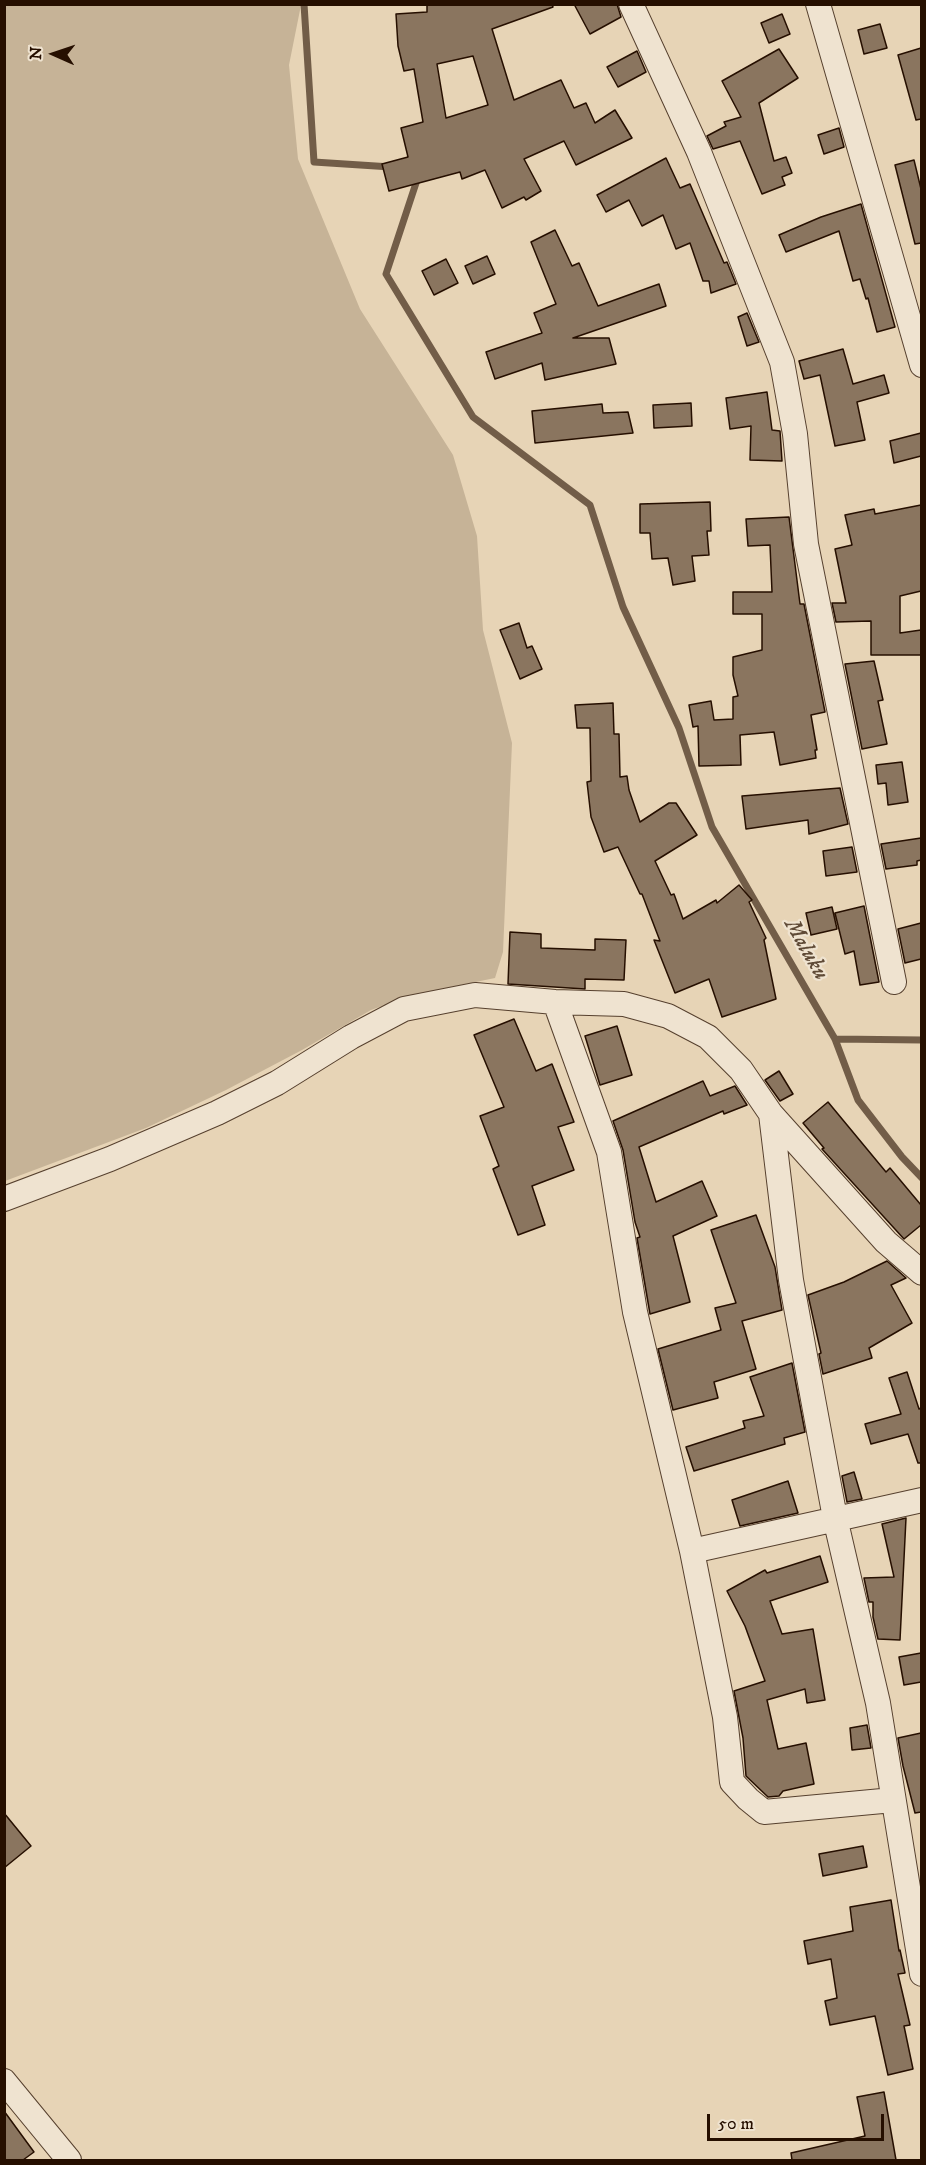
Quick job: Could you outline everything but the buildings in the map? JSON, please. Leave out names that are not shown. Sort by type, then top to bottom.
[{"type":"street","points":[[631,4],[699,152],[782,362],[795,434],[806,544],[894,982]]},
{"type":"street","points":[[819,4],[921,365]]},
{"type":"street","points":[[4,1198],[110,1159],[217,1113],[276,1083],[351,1037],[404,1009],[474,995],[555,1002],[624,1004],[668,1016],[708,1037],[741,1070],[771,1114],[886,1242],[921,1273]]},
{"type":"street","points":[[555,1002],[609,1152],[635,1312],[692,1551],[725,1717],[732,1782],[747,1799],[764,1812],[894,1800]]},
{"type":"street","points":[[771,1114],[791,1280],[835,1518],[878,1703],[921,1974]]},
{"type":"street","points":[[692,1551],[921,1500]]},
{"type":"street","points":[[4,2081],[69,2160]]},
{"type":"shaded area","points":[[5,5],[301,5],[289,65],[298,159],[360,309],[453,455],[477,536],[483,630],[512,743],[503,952],[495,978],[412,995],[371,1010],[226,1090],[146,1128],[5,1181]]},
{"type":"waterway","points":[[304,4],[314,162],[391,167]]},
{"type":"waterway","name":"Maluku","points":[[418,177],[386,274],[473,417],[590,505],[623,607],[679,728],[712,827],[835,1039],[858,1100],[902,1157],[922,1178]]},
{"type":"waterway","points":[[835,1039],[922,1040]]}]
